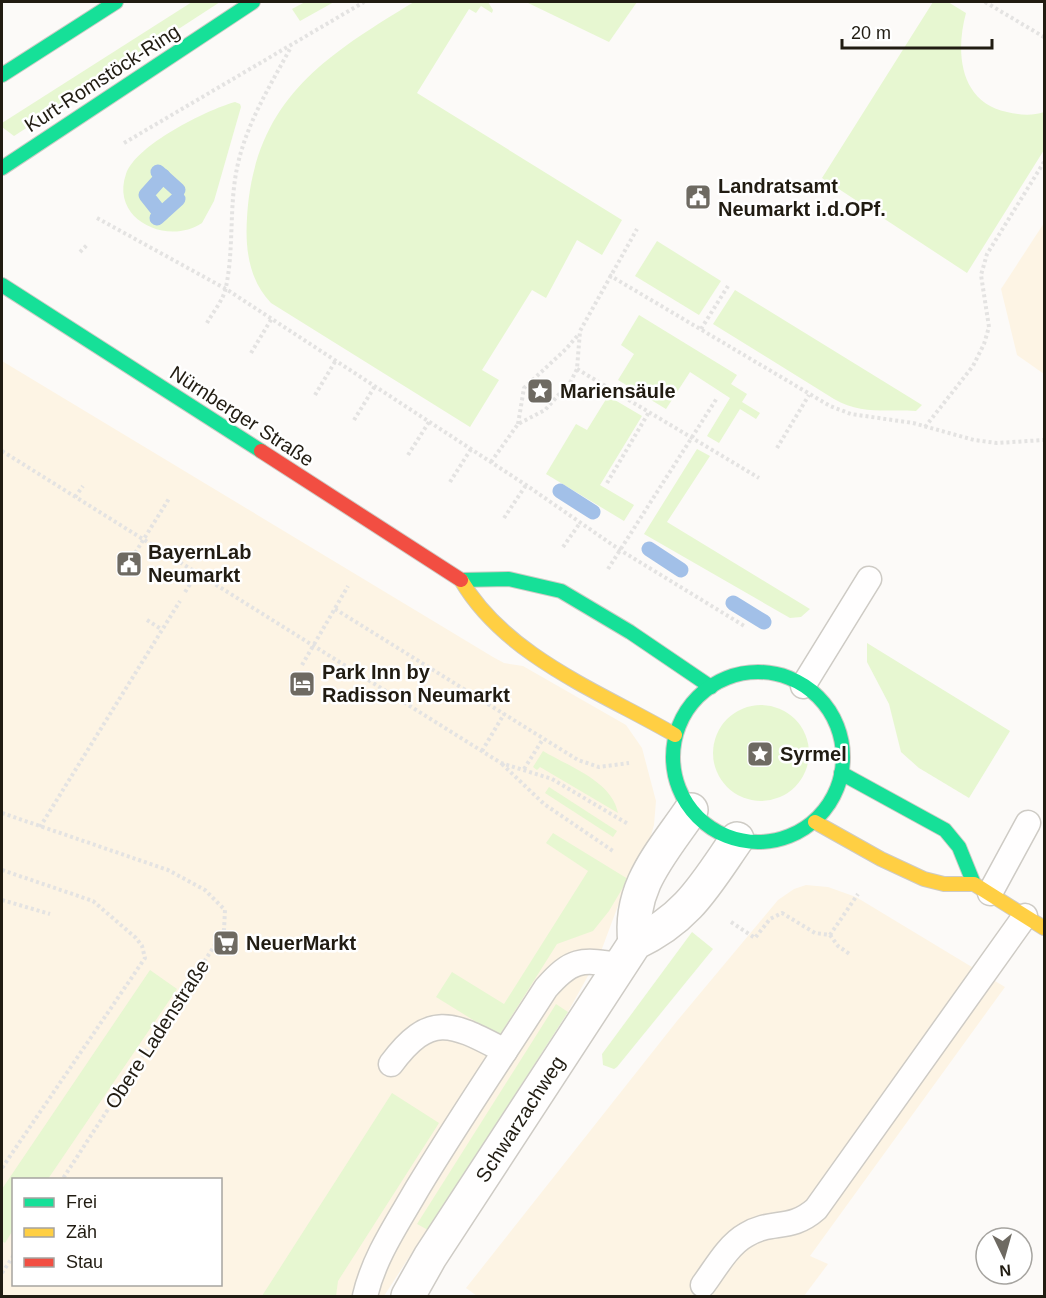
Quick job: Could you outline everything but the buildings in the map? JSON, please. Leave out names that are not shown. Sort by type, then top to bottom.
[{"type":"main road","points":[[2,75],[116,2]]},
{"type":"main road","name":"Kurt-Romstöck-Ring","points":[[2,168],[254,2]]},
{"type":"main road","name":"Nürnberger Straße","points":[[2,285],[461,580],[483,615],[507,637],[675,735]]},
{"type":"main road","points":[[461,580],[509,579],[561,591],[630,632],[711,687]]},
{"type":"main road","points":[[748,673],[777,675],[803,686],[824,705],[838,729],[842,757],[841,772],[834,796],[815,822],[782,839],[757,842],[737,839],[715,830],[691,810],[675,780],[673,765],[675,735],[688,709],[720,681],[748,673]]},
{"type":"main road","points":[[841,772],[945,830],[959,847],[982,888]]},
{"type":"main road","points":[[815,822],[881,859],[924,879],[944,884],[982,888],[1035,922]]},
{"type":"street","points":[[628,954],[633,911],[641,886],[691,810]]},
{"type":"street","points":[[628,954],[681,914],[737,839]]},
{"type":"street","name":"Schwarzachweg","points":[[408,1296],[430,1257],[628,954]]},
{"type":"lane","points":[[803,686],[869,579]]},
{"type":"lane","points":[[982,888],[1028,823]]},
{"type":"lane","points":[[703,1285],[726,1254],[745,1235],[765,1227],[803,1221],[816,1209],[1035,922]]},
{"type":"lane","points":[[365,1296],[370,1276],[383,1247],[446,1141],[546,988],[563,969],[579,962],[628,954]]},
{"type":"lane","points":[[391,1064],[408,1042],[426,1030],[439,1026],[451,1026],[468,1031],[506,1051]]},
{"type":"path","points":[[152,127],[364,2]]},
{"type":"path","points":[[985,2],[1044,37]]},
{"type":"path","points":[[207,323],[226,289],[230,218],[237,168],[254,118],[291,46]]},
{"type":"path","points":[[925,427],[973,366],[984,344],[988,327],[981,275],[987,254],[1044,162]]},
{"type":"path","points":[[97,219],[226,289],[526,485],[620,550],[746,627]]},
{"type":"path","points":[[518,424],[524,388],[566,349],[580,331],[637,229]]},
{"type":"path","points":[[80,252],[87,245]]},
{"type":"path","points":[[609,276],[830,406],[852,414],[893,419],[974,441],[997,443],[1044,440]]},
{"type":"path","points":[[701,329],[728,286]]},
{"type":"path","points":[[251,353],[272,318]]},
{"type":"path","points":[[490,462],[518,424],[545,410],[560,397],[577,369],[580,331]]},
{"type":"path","points":[[315,395],[336,360]]},
{"type":"path","points":[[577,369],[759,478]]},
{"type":"path","points":[[354,420],[375,386]]},
{"type":"path","points":[[777,448],[809,395]]},
{"type":"path","points":[[606,573],[717,398]]},
{"type":"path","points":[[607,483],[649,412]]},
{"type":"path","points":[[408,455],[429,422]]},
{"type":"path","points":[[450,482],[471,449]]},
{"type":"path","points":[[2,451],[501,763],[544,804],[607,846]]},
{"type":"path","points":[[504,518],[526,485]]},
{"type":"path","points":[[75,497],[83,486]]},
{"type":"path","points":[[132,558],[170,497]]},
{"type":"path","points":[[559,554],[580,523]]},
{"type":"path","points":[[185,592],[197,573]]},
{"type":"path","points":[[302,665],[348,586]]},
{"type":"path","points":[[40,827],[180,601]]},
{"type":"path","points":[[335,609],[543,739],[589,765],[608,767],[629,763]]},
{"type":"path","points":[[147,621],[161,629]]},
{"type":"path","points":[[482,751],[504,714]]},
{"type":"path","points":[[524,769],[543,739]]},
{"type":"path","points":[[501,763],[552,779],[634,827]]},
{"type":"path","name":"Obere Ladenstraße","points":[[2,813],[183,877],[205,890],[225,910],[224,930],[63,1178]]},
{"type":"path","points":[[2,870],[93,901],[142,945],[145,958],[2,1168]]},
{"type":"path","points":[[830,934],[860,891]]},
{"type":"path","points":[[2,900],[50,914]]},
{"type":"path","points":[[736,925],[755,938],[770,919],[782,913],[814,933],[830,934]]},
{"type":"path","points":[[830,934],[833,942],[851,955]]},
{"type":"path","points":[[2,1273],[12,1258]]},
{"type":"shaded area","points":[[1044,223],[1044,374],[1017,355],[1001,289]]},
{"type":"shaded area","name":"NeuerMarkt","points":[[2,361],[493,657],[504,663],[523,666],[626,725],[642,748],[656,801],[654,825],[650,839],[628,879],[600,954],[568,1012],[384,1296],[2,1296]]},
{"type":"shaded area","points":[[806,885],[828,887],[856,897],[1005,987],[810,1256],[828,1264],[804,1296],[477,1296],[466,1288],[677,1021],[778,900],[794,889]]},
{"type":"green space","points":[[192,2],[220,2],[14,136],[2,127],[2,123]]},
{"type":"green space","points":[[305,2],[334,2],[300,21],[292,9]]},
{"type":"green space","points":[[414,2],[488,2],[493,10],[492,13],[481,6],[476,13],[469,9],[417,93],[622,220],[602,255],[577,240],[546,298],[532,290],[482,370],[499,380],[470,427],[271,303],[253,274],[248,252],[247,218],[252,177],[263,143],[279,113],[299,87],[323,64],[350,42]]},
{"type":"green space","points":[[526,2],[637,2],[609,42]]},
{"type":"green space","points":[[933,2],[948,2],[966,13],[961,44],[962,59],[970,87],[979,98],[991,107],[1007,112],[1026,115],[1044,112],[1044,150],[967,273],[822,178]]},
{"type":"green space","points":[[235,102],[241,107],[214,201],[202,223],[174,232],[159,230],[134,216],[126,204],[123,190],[126,174],[132,163],[173,130]]},
{"type":"green space","points":[[657,241],[721,281],[699,315],[635,276]]},
{"type":"green space","points":[[735,290],[922,405],[916,411],[874,410],[854,407],[834,399],[713,324]]},
{"type":"green space","points":[[639,315],[737,375],[731,384],[747,394],[742,402],[760,413],[756,419],[740,409],[719,443],[707,436],[730,398],[690,372],[666,409],[618,380],[634,354],[621,345]]},
{"type":"green space","points":[[608,396],[642,416],[600,485],[634,505],[624,521],[546,474],[576,424],[587,430]]},
{"type":"green space","points":[[697,449],[710,456],[667,522],[810,609],[801,617],[790,618],[644,534]]},
{"type":"green space","points":[[867,643],[1010,731],[969,798],[919,768],[901,752],[889,704],[867,662]]},
{"type":"green space","points":[[761,705],[780,708],[795,719],[806,734],[809,753],[806,772],[795,787],[780,798],[761,801],[742,798],[727,787],[716,772],[713,753],[716,734],[727,719],[742,708]]},
{"type":"green space","points":[[543,751],[598,783],[614,802],[618,813],[540,767],[537,770],[533,767]]},
{"type":"green space","points":[[549,787],[617,831],[613,837],[545,793]]},
{"type":"green space","points":[[553,833],[628,879],[609,911],[593,931],[557,944],[499,1036],[436,997],[452,972],[504,1004],[588,871],[546,843]]},
{"type":"green space","points":[[692,932],[713,949],[617,1067],[614,1069],[603,1065],[602,1054]]},
{"type":"green space","points":[[150,970],[177,989],[49,1178],[12,1178],[12,1232],[5,1243],[2,1241],[2,1189]]},
{"type":"green space","points":[[556,1004],[568,1012],[428,1230],[417,1224]]},
{"type":"green space","points":[[392,1093],[439,1123],[338,1281],[336,1296],[262,1296]]},
{"type":"waterway","points":[[158,172],[178,190]]},
{"type":"waterway","points":[[161,214],[146,195],[163,176]]},
{"type":"waterway","points":[[157,218],[178,199]]},
{"type":"waterway","points":[[560,491],[593,512]]},
{"type":"waterway","points":[[649,549],[681,570]]},
{"type":"waterway","points":[[733,603],[764,622]]},
{"type":"traffic: fast","points":[[2,75],[116,2]]},
{"type":"traffic: fast","points":[[2,168],[253,2]]},
{"type":"traffic: fast","points":[[2,285],[261,451]]},
{"type":"traffic: fast","points":[[461,580],[509,579],[561,591],[630,632],[711,687]]},
{"type":"traffic: fast","points":[[758,672],[790,679],[818,697],[836,725],[843,757],[836,789],[818,817],[790,835],[758,842],[726,835],[698,817],[680,789],[673,757],[680,725],[698,697],[726,679],[758,672]]},
{"type":"traffic: fast","points":[[841,773],[945,830],[959,847],[974,884]]},
{"type":"traffic: slow","points":[[461,580],[480,607],[503,631],[529,652],[557,670],[675,735]]},
{"type":"traffic: slow","points":[[815,822],[881,859],[924,879],[944,884],[974,884],[1044,928]]},
{"type":"traffic: jam","points":[[261,451],[461,580]]},
{"type":"place","name":"Landratsamt Neumarkt i.d.OPf.","points":[[698,197]]},
{"type":"place","name":"Mariensäule","points":[[540,391]]},
{"type":"place","name":"BayernLab Neumarkt","points":[[129,564]]},
{"type":"place","name":"Park Inn by Radisson Neumarkt","points":[[302,684]]},
{"type":"place","name":"Syrmel","points":[[760,754]]},
{"type":"place","name":"NeuerMarkt","points":[[226,943]]}]
